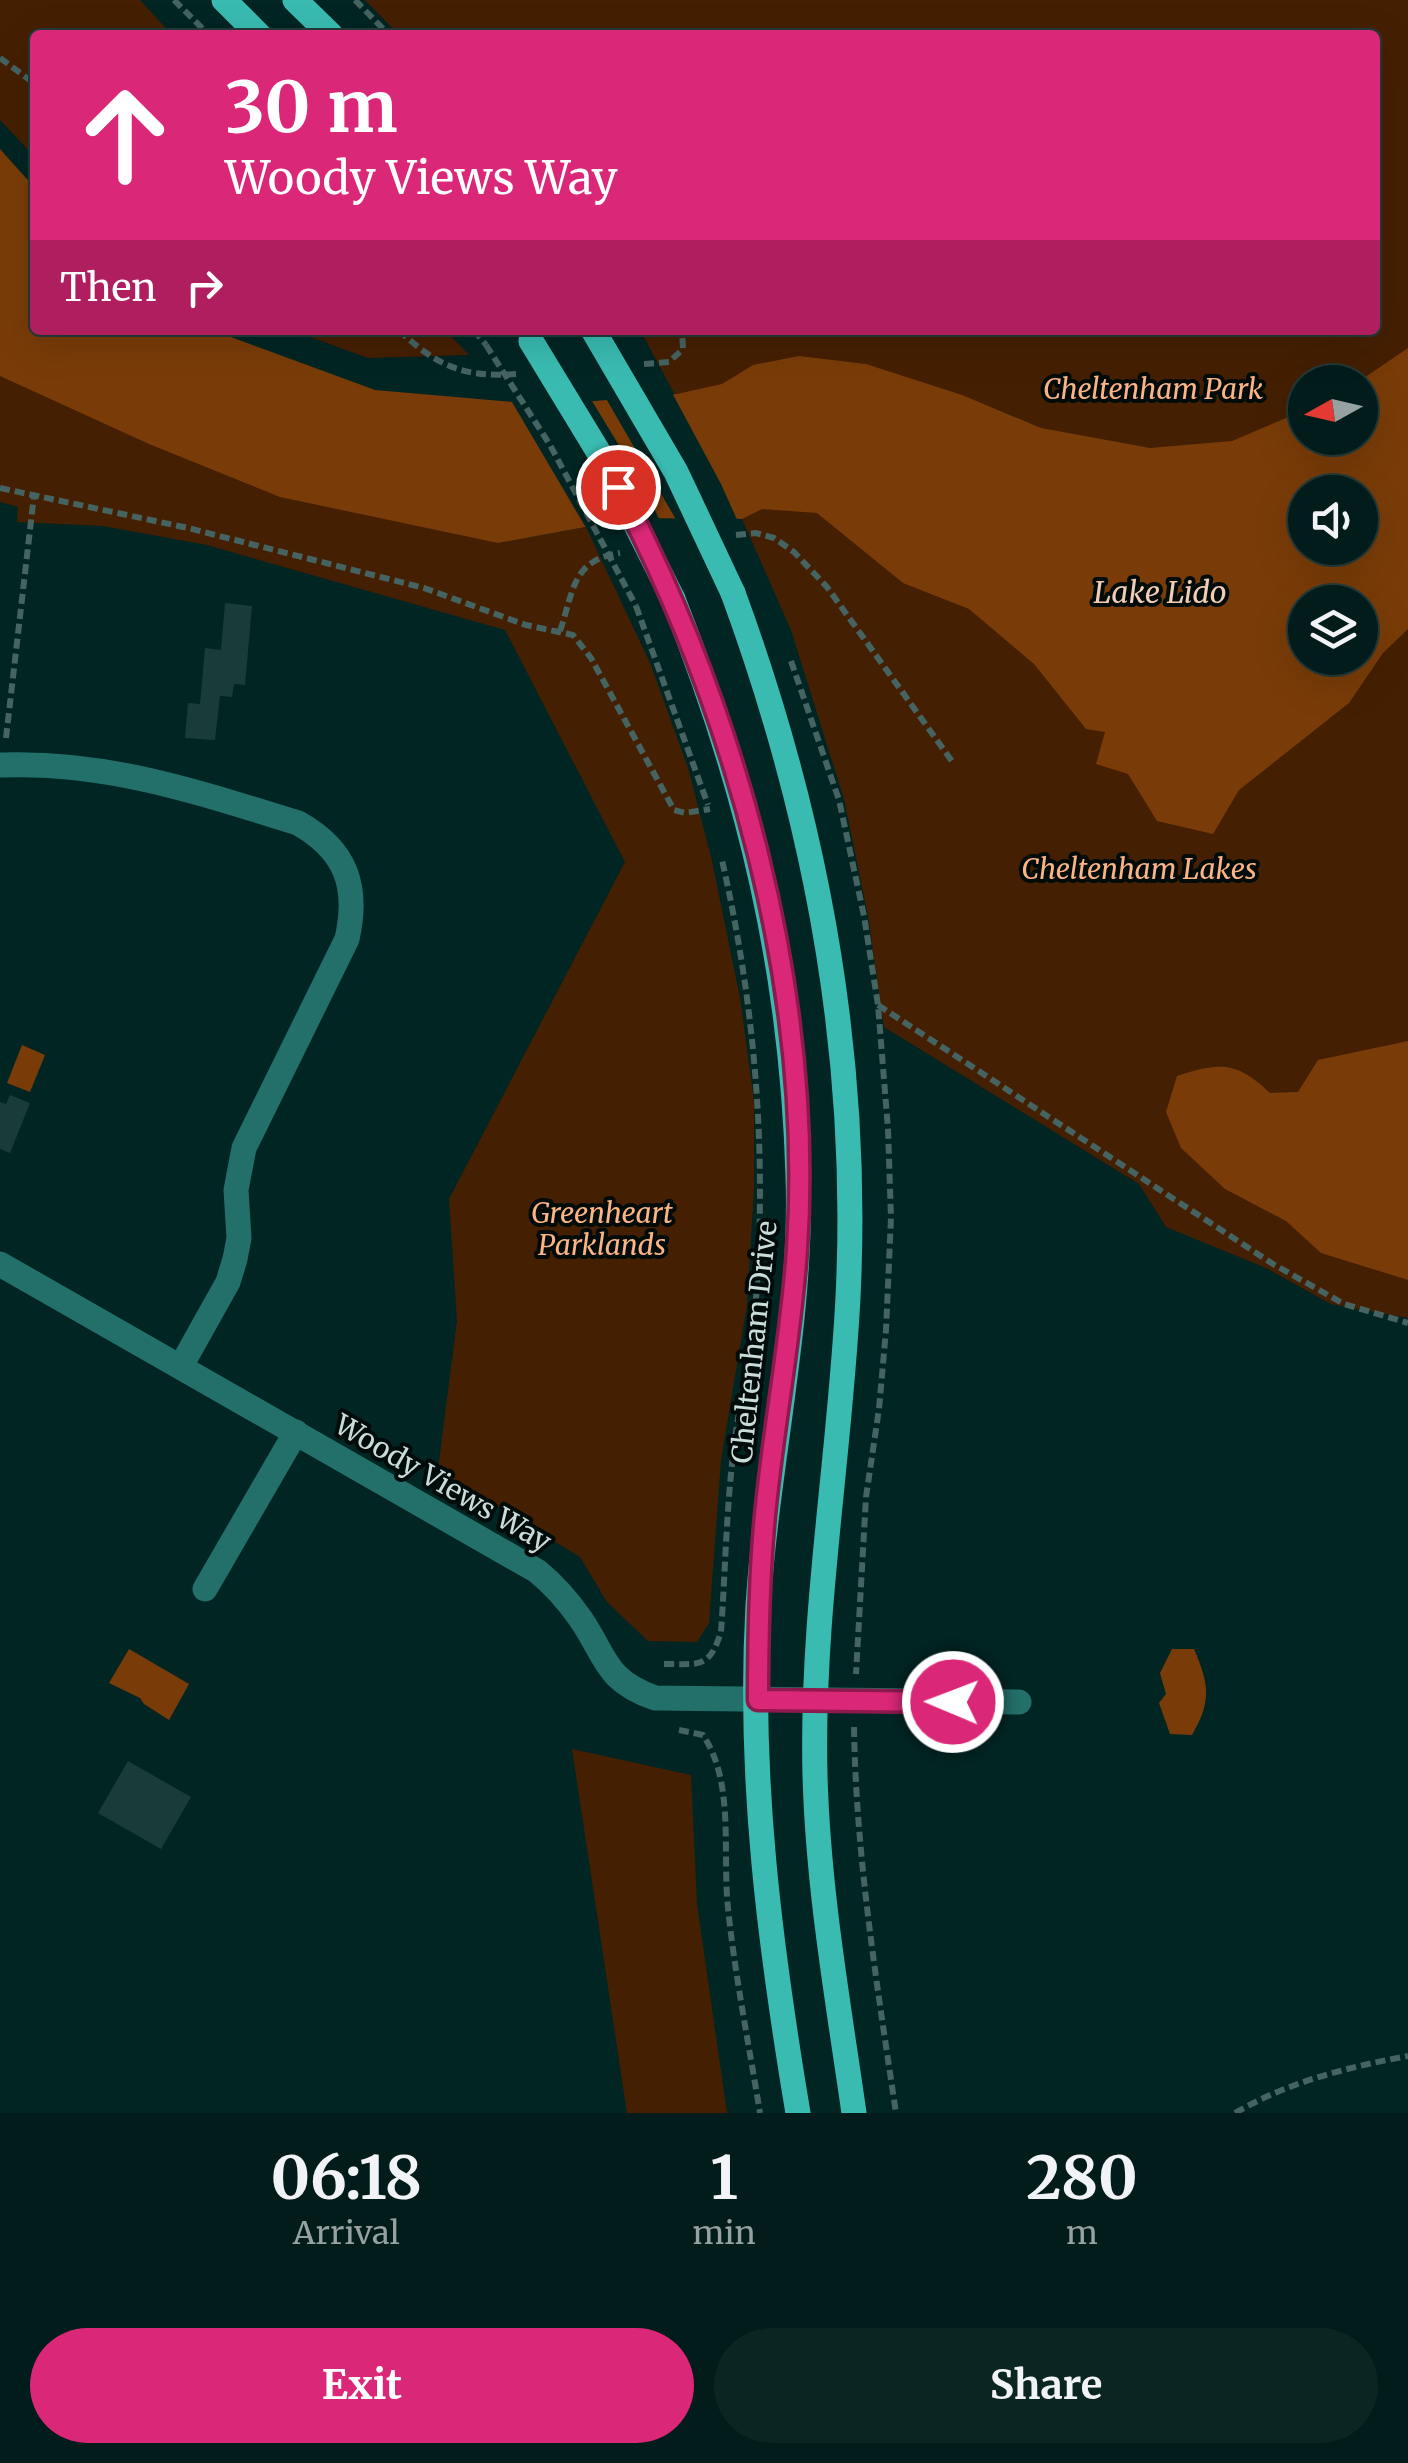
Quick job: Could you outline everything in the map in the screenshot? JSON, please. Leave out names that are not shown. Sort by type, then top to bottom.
[{"type":"main road","points":[[224,0],[254,30]]},
{"type":"main road","points":[[295,0],[326,30]]},
{"type":"main road","points":[[596,335],[676,472],[732,592],[779,727],[802,811],[827,940],[850,1157],[847,1324],[820,1610],[815,1774],[822,1879],[854,2113]]},
{"type":"main road","name":"Cheltenham Drive","points":[[527,336],[604,461],[673,600],[707,685],[751,826],[770,911],[793,1072],[798,1182],[797,1246],[764,1522],[758,1612],[758,1804],[782,2023],[798,2113]]},
{"type":"street","points":[[2,765],[61,764],[116,771],[160,780],[298,823],[318,834],[334,850],[352,891],[347,938],[244,1148],[236,1190],[239,1238],[228,1282],[181,1366]]},
{"type":"street","name":"Woody Views Way","points":[[0,1264],[536,1571],[553,1585],[580,1619],[601,1659],[617,1678],[637,1691],[655,1698],[1019,1702]]},
{"type":"street","points":[[204,1589],[296,1432]]},
{"type":"path","points":[[174,0],[204,30]]},
{"type":"path","points":[[355,0],[384,30]]},
{"type":"path","points":[[0,58],[30,80]]},
{"type":"path","points":[[478,335],[550,444],[636,606],[714,827]]},
{"type":"path","points":[[0,488],[188,528],[424,588],[526,625],[573,635],[591,658],[674,810],[684,813],[710,809]]},
{"type":"path","points":[[2,765],[34,496]]},
{"type":"path","points":[[785,646],[839,800],[878,1005],[888,1129],[891,1218],[886,1330],[866,1497],[854,1700],[858,1830],[896,2113]]},
{"type":"path","name":"Cheltenham Drive","points":[[664,1664],[701,1664],[714,1654],[721,1632],[732,1463],[756,1302],[760,1176],[754,1033],[718,845]]},
{"type":"path","points":[[878,1005],[1273,1264],[1344,1304],[1408,1323]]},
{"type":"path","points":[[666,1726],[702,1735],[714,1753],[724,1806],[728,1907],[760,2113]]},
{"type":"path","points":[[1235,2113],[1271,2092],[1362,2064],[1408,2056]]},
{"type":"green space","points":[[0,0],[140,0],[167,30],[30,30],[30,152],[0,120]]},
{"type":"green space","name":"Cheltenham Lakes","points":[[365,0],[1408,0],[1408,1318],[1331,1304],[1266,1268],[1166,1227],[1139,1184],[884,1027],[868,916],[844,799],[791,630],[742,519],[643,335],[1380,335],[1380,30],[394,30]]},
{"type":"green space","points":[[305,335],[450,335],[469,355],[368,358]]},
{"type":"green space","name":"Greenheart Parklands","points":[[0,376],[498,543],[586,527],[650,663],[688,768],[740,998],[754,1101],[747,1305],[721,1460],[709,1623],[697,1642],[648,1641],[607,1602],[580,1557],[438,1470],[457,1320],[449,1199],[625,862],[505,630],[207,545],[103,526],[17,522],[18,507],[0,502]]},
{"type":"green space","points":[[572,1749],[691,1775],[697,1904],[727,2113],[627,2113]]},
{"type":"water","name":"Lake Lido","points":[[0,149],[30,182],[30,335],[226,335],[375,390],[548,405],[677,394],[722,384],[753,365],[799,356],[866,364],[962,395],[1041,428],[1150,448],[1232,441],[1288,417],[1288,455],[1378,455],[1378,368],[1408,348],[1408,629],[1378,660],[1378,585],[1288,585],[1288,675],[1368,675],[1349,703],[1239,790],[1213,834],[1157,821],[1128,774],[1096,764],[1105,732],[1086,729],[1034,664],[969,609],[903,583],[817,513],[762,509],[742,519],[634,518],[498,543],[280,497],[149,444],[0,376]]},
{"type":"water","points":[[1408,1041],[1408,1280],[1321,1253],[1286,1221],[1225,1189],[1181,1148],[1166,1112],[1177,1076],[1192,1071],[1227,1067],[1247,1075],[1270,1093],[1298,1092],[1318,1060]]},
{"type":"water","points":[[22,1045],[45,1055],[30,1092],[7,1083]]},
{"type":"water","points":[[129,1649],[189,1684],[169,1720],[140,1698],[109,1683]]},
{"type":"water","points":[[1172,1649],[1194,1649],[1203,1672],[1205,1702],[1192,1735],[1170,1734],[1159,1703],[1166,1694],[1160,1673]]},
{"type":"pier","points":[[670,389],[739,524],[678,523],[604,395]]},
{"type":"pier","points":[[589,396],[643,485],[661,523],[588,531],[509,397],[548,400]]},
{"type":"building","points":[[225,603],[252,606],[245,685],[234,684],[232,697],[220,696],[215,740],[185,738],[188,703],[200,704],[205,648],[221,650]]},
{"type":"building","points":[[10,1095],[30,1103],[10,1153],[0,1149],[0,1102],[6,1104]]},
{"type":"building","points":[[128,1761],[191,1797],[161,1849],[98,1813]]},
{"type":"route","points":[[618,487],[673,600],[728,747],[770,911],[792,1054],[797,1246],[764,1522],[758,1700],[953,1702]]},
{"type":"park label","name":"Cheltenham Park","points":[[1153,389]]}]
